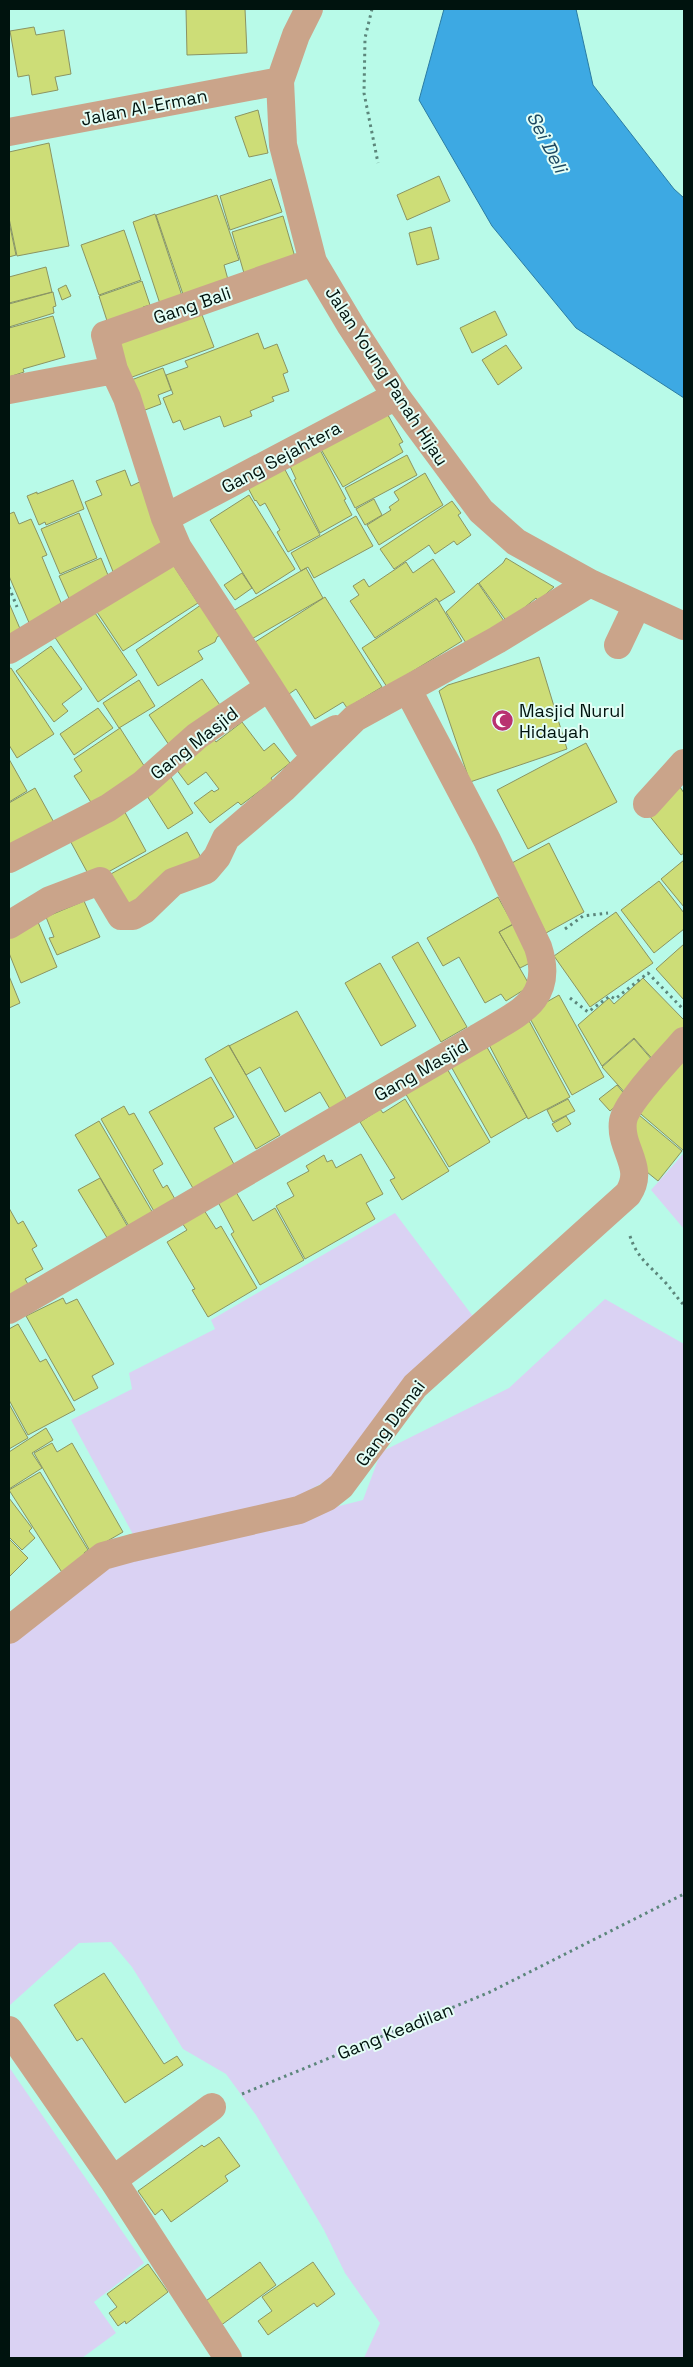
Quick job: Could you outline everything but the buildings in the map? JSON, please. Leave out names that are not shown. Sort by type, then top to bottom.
[{"type":"street","name":"Jalan Young Panah Hijau","points":[[309,9],[296,35],[280,81],[283,145],[313,262],[350,326],[396,396],[481,511],[516,542],[590,583],[684,626]]},
{"type":"street","name":"Jalan Al-Erman","points":[[9,132],[280,81]]},
{"type":"street","name":"Gang Bali","points":[[114,370],[105,336],[313,262]]},
{"type":"street","points":[[9,390],[114,370],[127,398],[165,518],[178,548],[306,745],[408,690],[502,649],[590,583]]},
{"type":"street","name":"Gang Sejahtera","points":[[165,518],[396,396]]},
{"type":"street","points":[[9,650],[178,548]]},
{"type":"street","points":[[618,645],[637,605]]},
{"type":"street","name":"Gang Masjid","points":[[9,859],[108,808],[143,784],[197,736],[269,686]]},
{"type":"street","points":[[408,690],[487,840],[538,947],[542,959],[543,978]]},
{"type":"street","points":[[9,926],[50,900],[100,881],[121,916],[133,916],[138,913],[174,882],[206,870],[217,857],[226,838],[283,789],[355,718]]},
{"type":"street","points":[[647,804],[684,763]]},
{"type":"street","name":"Gang Masjid","points":[[9,1310],[521,1011],[537,996],[543,978]]},
{"type":"street","name":"Gang Damai","points":[[9,1630],[103,1556],[299,1510],[327,1497],[341,1486],[415,1386],[622,1201],[636,1183],[635,1172],[622,1130],[623,1118],[632,1102],[684,1041]]},
{"type":"street","points":[[9,2030],[113,2180],[228,2358]]},
{"type":"street","points":[[113,2180],[212,2107]]},
{"type":"path","points":[[372,9],[365,38],[364,93],[378,162]]},
{"type":"path","points":[[538,947],[583,916],[608,913]]},
{"type":"path","points":[[543,978],[588,1012],[610,996],[615,999],[648,973],[684,1010]]},
{"type":"path","points":[[622,1201],[631,1240],[639,1256],[684,1305]]},
{"type":"path","name":"Gang Keadilan","points":[[212,2107],[490,1992],[684,1894]]},
{"type":"shaded area","points":[[684,1153],[684,1229],[651,1190]]},
{"type":"shaded area","points":[[395,1213],[475,1319],[337,1475],[284,1504],[135,1538],[71,1420],[132,1389],[129,1373],[215,1329],[211,1320]]},
{"type":"shaded area","points":[[605,1299],[684,1344],[684,2358],[364,2358],[380,2323],[345,2273],[324,2230],[256,2115],[226,2074],[183,2049],[132,1967],[111,1942],[79,1943],[10,2005],[9,2003],[9,1642],[110,1564],[363,1500],[381,1452],[509,1388]]},
{"type":"shaded area","points":[[9,2067],[144,2263],[94,2302],[116,2333],[82,2358],[9,2358]]},
{"type":"water","name":"Sei Deli","points":[[444,9],[576,9],[593,85],[674,189],[684,198],[684,398],[576,328],[492,226],[419,100]]},
{"type":"place","name":"Masjid Nurul Hidayah","points":[[503,720]]}]
